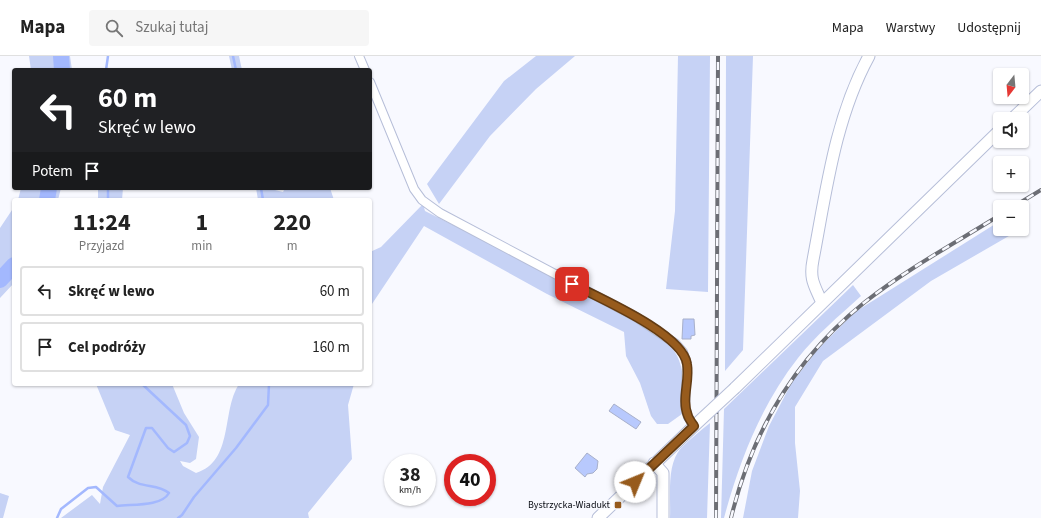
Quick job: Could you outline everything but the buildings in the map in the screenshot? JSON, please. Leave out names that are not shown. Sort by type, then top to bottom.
[{"type":"street","points":[[359,56],[364,68]]},
{"type":"street","points":[[822,304],[812,282],[811,272],[813,260],[830,172],[848,100],[857,76],[869,56]]},
{"type":"street","points":[[372,87],[414,189],[422,200],[440,213],[636,318],[676,344],[683,352],[687,364],[685,407],[688,417],[694,426]]},
{"type":"street","points":[[1019,112],[1041,91]]},
{"type":"street","points":[[598,518],[654,463],[735,388],[993,137]]},
{"type":"street","points":[[654,463],[663,473],[663,518]]},
{"type":"shaded area","points":[[29,56],[70,56],[72,68],[31,68]]},
{"type":"shaded area","points":[[229,56],[239,56],[242,68],[232,68]]},
{"type":"shaded area","points":[[536,56],[575,56],[536,89],[490,136],[439,204],[427,184],[504,81]]},
{"type":"shaded area","points":[[678,56],[710,56],[708,292],[666,289],[675,211]]},
{"type":"shaded area","points":[[726,56],[753,56],[743,350],[725,371]]},
{"type":"shaded area","points":[[20,190],[60,190],[58,198],[18,198]]},
{"type":"shaded area","points":[[98,190],[123,190],[122,198],[98,198]]},
{"type":"shaded area","points":[[256,190],[275,190],[283,192],[284,190],[331,190],[333,198],[258,198]]},
{"type":"shaded area","points":[[423,204],[425,211],[479,238],[654,332],[669,345],[680,362],[683,379],[682,414],[668,424],[657,424],[651,416],[640,383],[626,356],[624,332],[547,294],[424,226],[372,304],[372,251],[381,247]]},
{"type":"shaded area","points":[[12,210],[12,285],[0,298],[0,228]]},
{"type":"shaded area","points":[[993,225],[993,236],[1009,236],[931,281],[823,361],[795,407],[795,443],[800,491],[798,518],[743,518],[752,471],[769,426],[791,384],[817,350],[855,312]]},
{"type":"shaded area","points":[[853,285],[861,296],[812,341],[785,376],[773,395],[762,415],[744,455],[724,518],[721,518],[724,409]]},
{"type":"shaded area","points":[[97,386],[173,386],[184,413],[199,437],[196,459],[190,463],[180,461],[183,466],[196,473],[208,467],[216,458],[222,447],[230,408],[238,386],[353,386],[348,405],[352,459],[308,513],[309,518],[61,518],[92,495],[100,504],[103,487],[130,435],[115,430]]},
{"type":"shaded area","points":[[710,423],[707,518],[670,518],[670,482],[676,455],[684,445]]},
{"type":"shaded area","points":[[0,493],[9,496],[3,518],[0,518]]},
{"type":"waterway","points":[[61,56],[62,68]]},
{"type":"waterway","points":[[106,68],[108,56]]},
{"type":"waterway","points":[[233,56],[236,68]]},
{"type":"waterway","points":[[47,198],[49,190]]},
{"type":"waterway","points":[[108,190],[108,198]]},
{"type":"waterway","points":[[261,190],[263,198]]},
{"type":"waterway","points":[[0,280],[12,267]]},
{"type":"waterway","points":[[57,518],[61,509],[88,488],[96,487],[117,506],[153,503],[160,501],[169,493],[159,488],[143,485],[128,477],[146,428],[152,428],[168,448],[174,452],[187,443],[190,436],[186,425],[144,386]]},
{"type":"waterway","points":[[178,518],[236,448],[268,405],[269,386]]},
{"type":"railway","points":[[716,518],[718,56]]},
{"type":"railway","points":[[1025,200],[1041,190]]},
{"type":"railway","points":[[731,518],[740,486],[764,426],[780,398],[818,347],[840,324],[881,290],[914,267],[993,219]]},
{"type":"place","name":"Bystrzycka-Wiadukt","points":[[618,505]]},
{"type":"route","points":[[572,284],[651,326],[676,344],[683,352],[687,364],[685,407],[688,417],[694,426],[635,482]]}]
